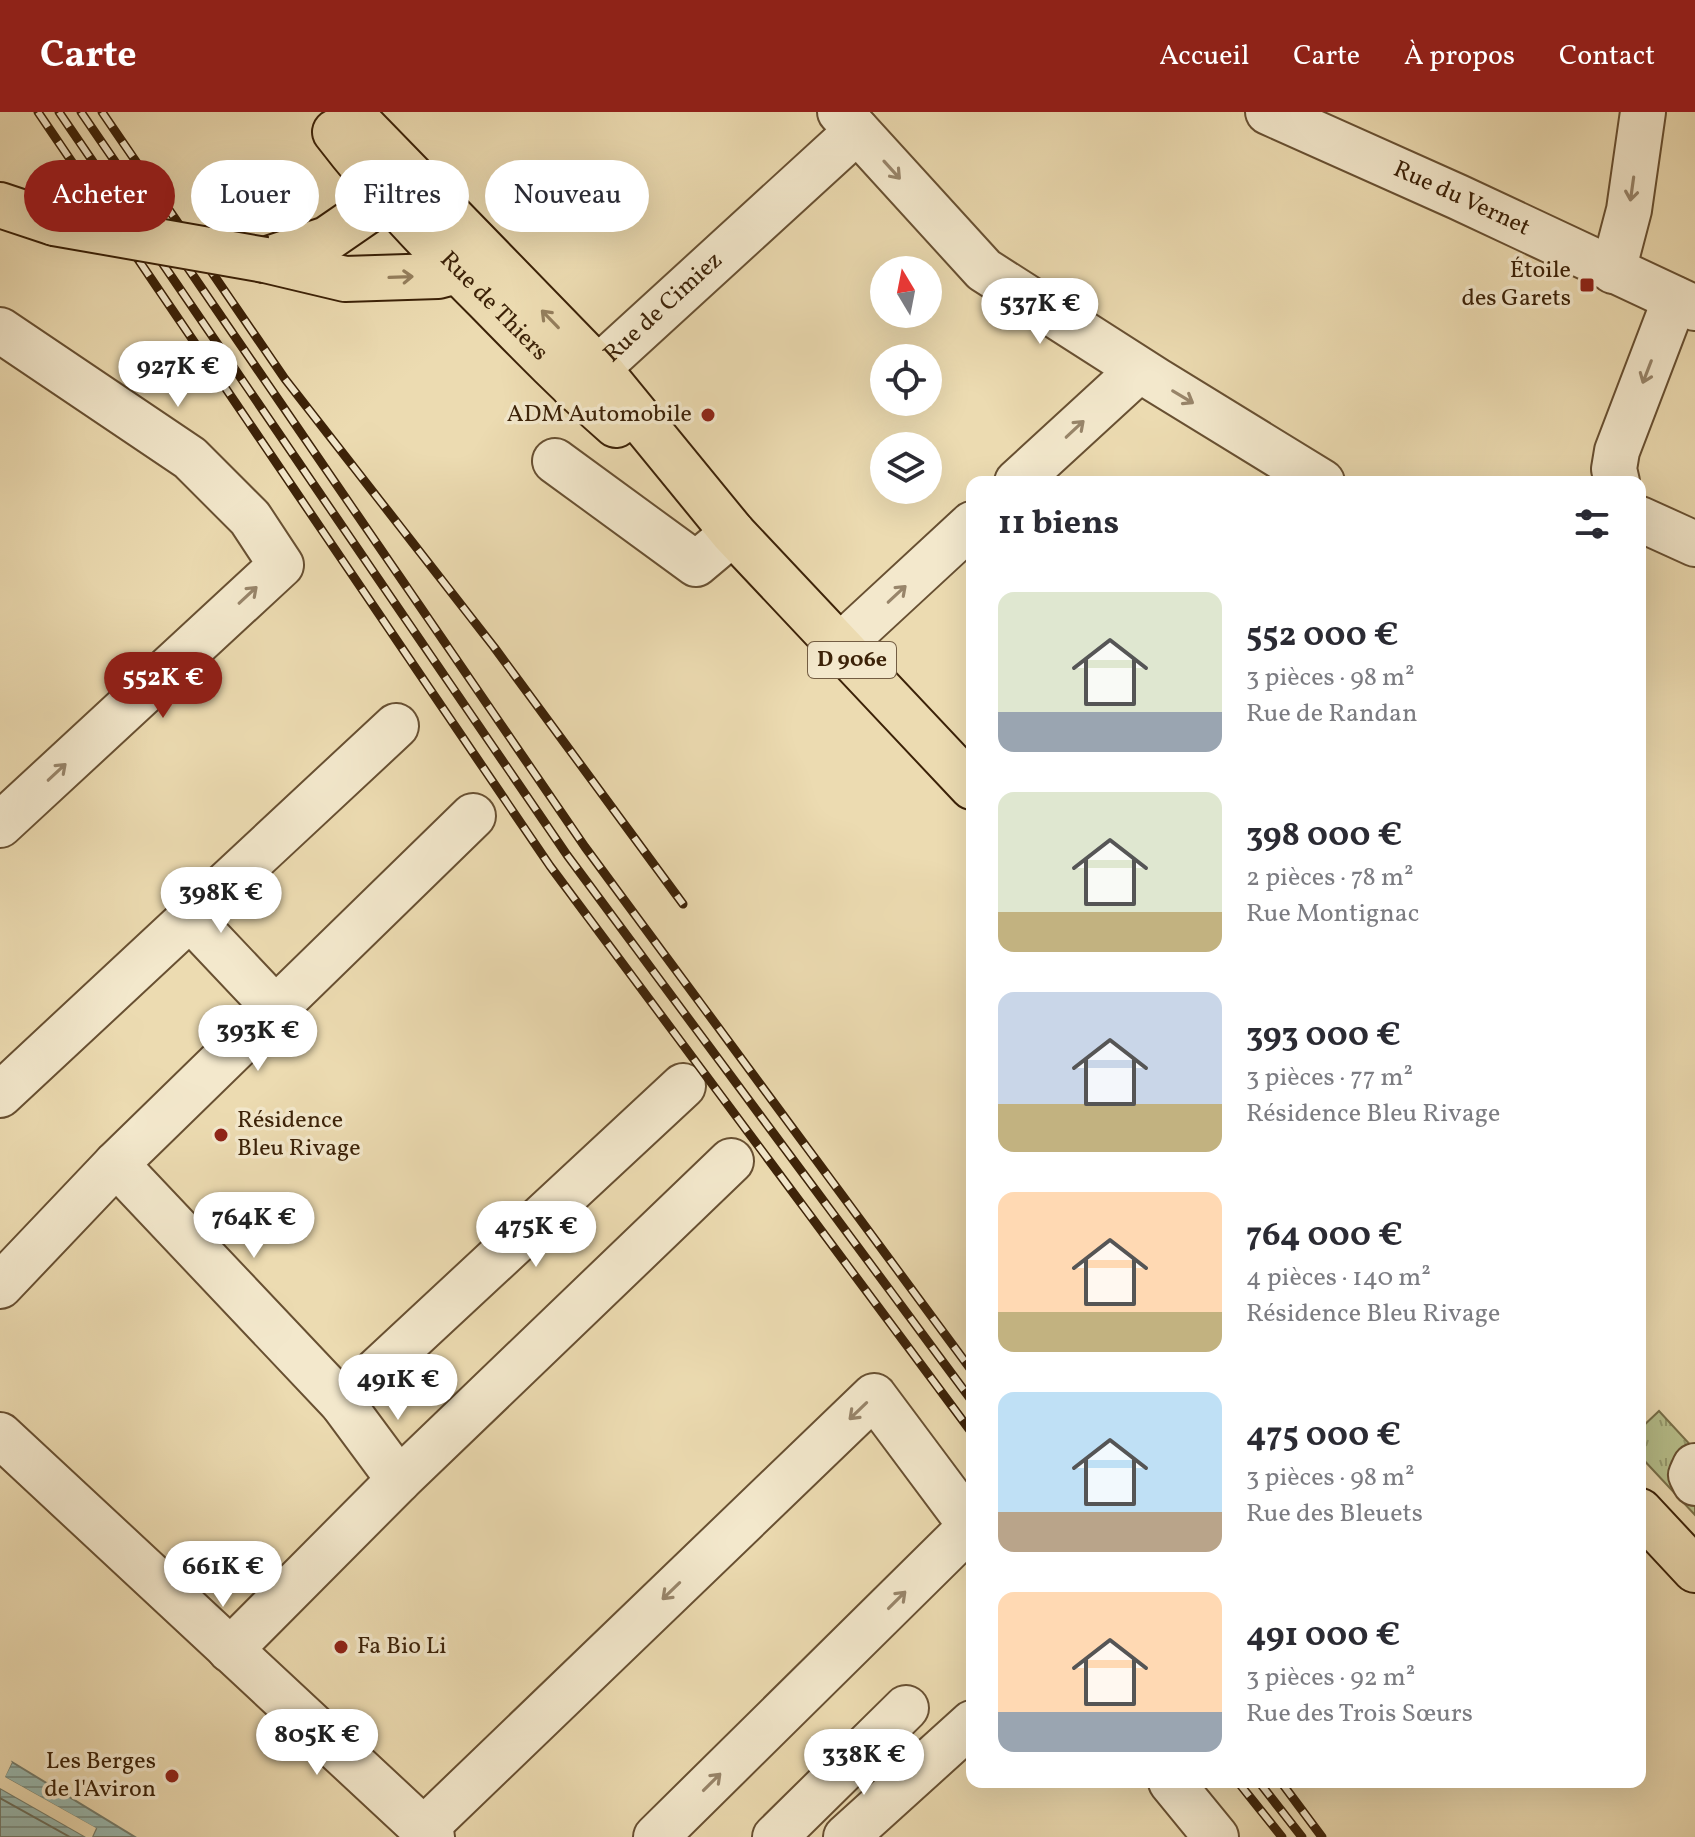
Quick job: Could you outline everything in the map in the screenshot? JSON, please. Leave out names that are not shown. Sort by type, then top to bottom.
[{"type":"main road","name":"Rue de Thiers","points":[[319,112],[358,160]]},
{"type":"main road","name":"Rue de Thiers","points":[[349,112],[452,240],[586,379]]},
{"type":"main road","points":[[0,205],[54,223],[265,260],[345,279],[438,276],[452,240]]},
{"type":"main road","points":[[265,260],[327,239],[337,232]]},
{"type":"main road","name":"Rue de Thiers","points":[[440,232],[503,269],[586,379]]},
{"type":"main road","name":"D 906e","points":[[586,379],[966,781]]},
{"type":"main road","points":[[1646,1517],[1693,1564]]},
{"type":"street","name":"Rue du Vernet","points":[[1268,112],[1685,304]]},
{"type":"street","points":[[1613,271],[1629,210],[1643,112]]},
{"type":"street","points":[[848,122],[984,270],[1312,476]]},
{"type":"street","name":"Rue de Cimiez","points":[[586,379],[848,122]]},
{"type":"street","points":[[1616,476],[1617,451],[1685,304]]},
{"type":"street","points":[[0,330],[190,458],[250,518],[281,565],[0,825]]},
{"type":"street","points":[[1024,476],[1139,370]]},
{"type":"street","points":[[555,461],[696,564],[733,533]]},
{"type":"street","points":[[1646,522],[1695,544]]},
{"type":"street","points":[[839,647],[966,530]]},
{"type":"street","points":[[0,1095],[396,726]]},
{"type":"street","points":[[0,1286],[116,1164],[473,816]]},
{"type":"street","points":[[190,918],[276,1009]]},
{"type":"street","points":[[342,1403],[683,1086]]},
{"type":"street","points":[[230,1650],[399,1480],[731,1161]]},
{"type":"street","points":[[116,1164],[342,1403],[399,1480]]},
{"type":"street","points":[[0,1435],[428,1833],[874,1396],[966,1519]]},
{"type":"street","points":[[1695,1466],[1691,1475],[1695,1483]]},
{"type":"street","points":[[656,1837],[966,1531]]},
{"type":"street","points":[[775,1837],[906,1708]]},
{"type":"street","points":[[846,1837],[966,1728]]},
{"type":"street","points":[[1176,1788],[1216,1837]]},
{"type":"green space","points":[[1659,1411],[1695,1450],[1695,1515],[1646,1462],[1646,1423]]},
{"type":"water","points":[[12,1762],[135,1837],[92,1837],[96,1829],[4,1777]]},
{"type":"water","points":[[0,1788],[86,1837],[0,1837]]},
{"type":"pier","points":[[9,1760],[12,1762],[5,1777],[96,1828],[92,1837],[86,1837],[0,1788],[0,1784],[89,1834],[91,1830],[2,1780],[0,1776]]},
{"type":"railway","points":[[38,112],[550,866],[966,1425]]},
{"type":"railway","points":[[59,112],[567,855],[966,1393]]},
{"type":"railway","points":[[81,112],[585,847],[966,1363]]},
{"type":"railway","points":[[102,112],[285,379],[494,647],[683,904]]},
{"type":"railway","points":[[1243,1788],[1282,1837]]},
{"type":"railway","points":[[1264,1788],[1302,1837]]},
{"type":"railway","points":[[1285,1788],[1322,1837]]},
{"type":"place","name":"Étoile des Garets","points":[[1587,285]]},
{"type":"place","name":"ADM Automobile","points":[[708,415]]},
{"type":"place","name":"Résidence Bleu Rivage","points":[[221,1135]]},
{"type":"place","name":"Fa Bio Li","points":[[341,1647]]},
{"type":"place","name":"Les Berges de l'Aviron","points":[[172,1776]]}]
